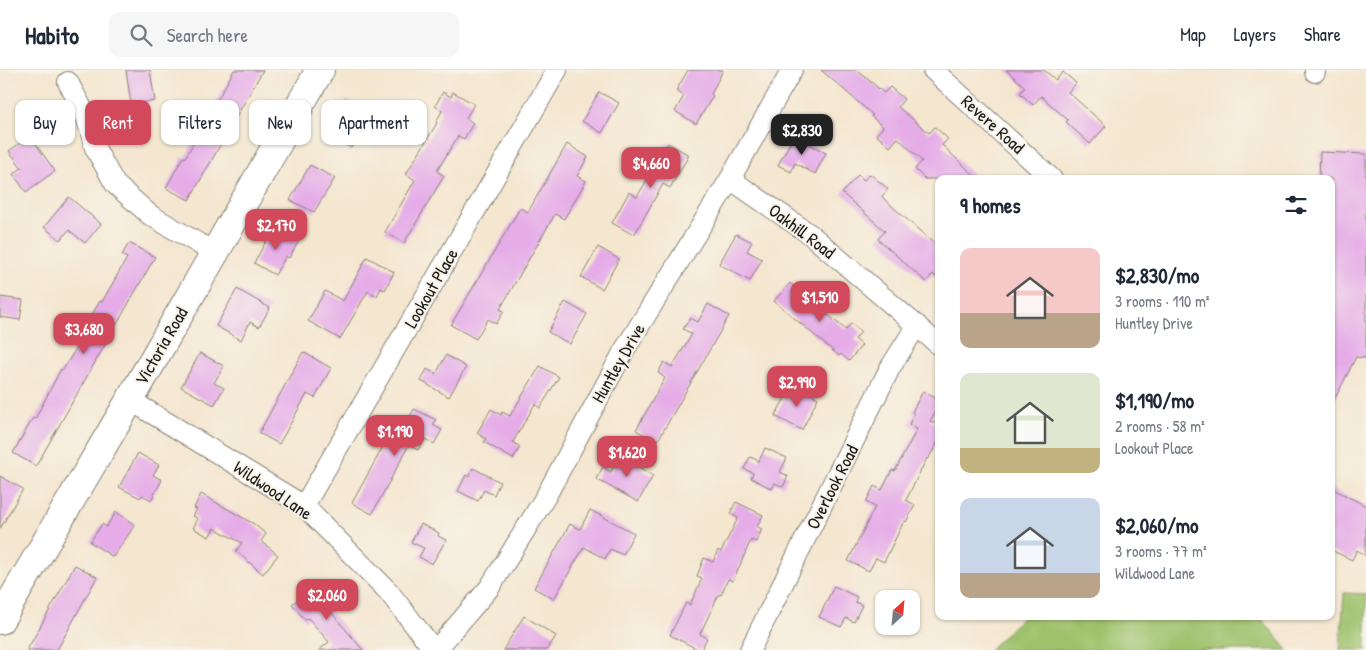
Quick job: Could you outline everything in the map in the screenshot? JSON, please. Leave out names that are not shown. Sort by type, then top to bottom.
[{"type":"street","name":"Victoria Road","points":[[0,620],[130,400],[320,70]]},
{"type":"street","name":"Lookout Place","points":[[304,506],[557,70]]},
{"type":"street","name":"Huntley Drive","points":[[435,650],[490,588],[546,496],[624,350],[730,179],[792,70]]},
{"type":"street","name":"Revere Road","points":[[933,70],[1048,175]]},
{"type":"street","points":[[68,82],[86,116],[95,148],[115,184],[150,215],[214,253]]},
{"type":"street","name":"Oakhill Road","points":[[730,179],[811,235],[935,341]]},
{"type":"street","name":"Overlook Road","points":[[750,650],[890,368],[917,325]]},
{"type":"street","name":"Wildwood Lane","points":[[130,400],[304,506],[388,590],[435,650]]},
{"type":"green space","points":[[1344,593],[1366,594],[1366,650],[1340,650]]},
{"type":"green space","points":[[1020,620],[1262,620],[1288,650],[989,650]]},
{"type":"building","points":[[126,70],[150,70],[155,101],[130,100]]},
{"type":"building","points":[[234,70],[263,70],[239,112],[239,100],[217,100]]},
{"type":"building","points":[[688,70],[723,70],[711,94],[713,96],[696,124],[675,111],[684,96],[676,91]]},
{"type":"building","points":[[821,70],[857,70],[884,93],[890,87],[904,99],[898,107],[929,133],[935,127],[948,139],[942,145],[974,175],[935,175],[935,179],[925,179],[915,169],[922,161],[898,138],[890,147],[876,135],[883,127],[871,116],[873,115]]},
{"type":"building","points":[[1006,70],[1044,70],[1056,80],[1063,72],[1076,83],[1068,92],[1106,126],[1090,144],[1066,122],[1068,120],[1041,96],[1033,105],[1020,93],[1025,87]]},
{"type":"building","points":[[443,92],[451,97],[453,92],[474,104],[466,118],[473,123],[464,139],[458,136],[437,171],[444,176],[404,243],[385,232],[415,180],[406,174],[424,145],[427,145],[427,139],[437,123],[442,111],[435,106]]},
{"type":"building","points":[[599,92],[619,103],[602,133],[582,121]]},
{"type":"building","points":[[794,136],[826,153],[815,174],[795,163],[791,172],[778,165]]},
{"type":"building","points":[[668,143],[689,155],[670,188],[663,184],[634,235],[612,223],[629,192],[637,197]]},
{"type":"building","points":[[567,144],[588,157],[577,176],[586,181],[564,219],[555,214],[500,309],[504,311],[496,324],[488,319],[476,339],[451,325],[520,208],[528,212]]},
{"type":"building","points":[[17,145],[36,145],[55,171],[26,192],[13,174],[22,168],[9,151]]},
{"type":"building","points":[[192,145],[220,145],[189,200],[166,188],[183,157],[185,158]]},
{"type":"building","points":[[1320,152],[1366,154],[1366,358],[1356,357],[1335,398],[1335,175],[1319,175]]},
{"type":"building","points":[[310,165],[335,178],[314,212],[290,200]]},
{"type":"building","points":[[870,174],[888,189],[882,196],[884,199],[935,244],[935,276],[933,274],[926,282],[878,239],[885,231],[842,193],[858,175],[864,180]]},
{"type":"building","points":[[69,197],[101,224],[85,243],[69,230],[60,240],[44,227]]},
{"type":"building","points":[[274,227],[299,241],[289,258],[286,256],[275,275],[254,263]]},
{"type":"building","points":[[736,234],[752,242],[747,251],[762,259],[750,281],[719,264]]},
{"type":"building","points":[[129,243],[155,257],[36,466],[13,453],[33,418],[35,419],[61,369],[63,370],[81,340],[78,338],[83,329],[100,301],[102,302],[127,258],[122,255]]},
{"type":"building","points":[[598,247],[619,259],[602,289],[581,277]]},
{"type":"building","points":[[367,257],[394,272],[385,290],[381,288],[377,296],[368,291],[340,339],[308,321],[325,291],[343,301]]},
{"type":"building","points":[[790,283],[846,330],[851,323],[861,332],[855,339],[862,345],[849,361],[841,354],[839,356],[774,301]]},
{"type":"building","points":[[237,289],[270,308],[259,327],[250,322],[241,340],[216,326]]},
{"type":"building","points":[[0,297],[23,300],[20,320],[0,317]]},
{"type":"building","points":[[565,302],[587,314],[570,344],[548,332]]},
{"type":"building","points":[[708,304],[729,316],[657,442],[636,430],[665,378],[658,373],[664,362],[672,367],[692,334],[683,329],[690,318],[698,322]]},
{"type":"building","points":[[303,352],[331,368],[315,398],[307,394],[279,444],[259,433]]},
{"type":"building","points":[[200,353],[224,366],[214,383],[224,388],[214,405],[181,387]]},
{"type":"building","points":[[446,355],[466,367],[449,397],[421,381],[427,369],[436,374]]},
{"type":"building","points":[[540,366],[559,377],[540,408],[535,404],[513,442],[520,447],[513,459],[484,442],[486,439],[477,433],[491,409],[501,415],[502,412],[510,416]]},
{"type":"building","points":[[797,387],[818,398],[802,430],[775,416],[786,396],[791,398]]},
{"type":"building","points":[[923,391],[935,398],[935,412],[930,421],[935,423],[935,447],[927,458],[906,500],[915,505],[906,522],[904,521],[884,562],[876,558],[869,571],[848,561],[875,507],[866,502],[874,486],[882,490],[892,470],[895,471],[917,429],[909,424],[914,414],[912,412]]},
{"type":"building","points":[[414,409],[436,420],[433,425],[442,430],[434,444],[425,439],[418,450],[409,445],[372,514],[352,503],[396,423],[404,428]]},
{"type":"building","points":[[765,448],[787,458],[780,472],[788,476],[783,487],[775,483],[772,489],[751,478],[753,473],[744,469],[750,457],[759,461]]},
{"type":"building","points":[[138,453],[159,465],[153,475],[162,480],[151,500],[142,495],[140,498],[119,487]]},
{"type":"building","points":[[622,453],[642,464],[640,468],[653,476],[638,502],[596,479],[603,467],[611,472]]},
{"type":"building","points":[[473,468],[500,482],[494,495],[484,490],[478,501],[458,491],[466,475],[469,477]]},
{"type":"building","points":[[0,476],[23,489],[0,529]]},
{"type":"building","points":[[1335,490],[1366,506],[1366,556],[1357,550],[1352,560],[1335,552]]},
{"type":"building","points":[[201,494],[254,524],[266,534],[261,541],[278,555],[263,574],[236,551],[242,543],[214,528],[209,537],[193,528],[198,519],[193,516],[197,509],[194,508]]},
{"type":"building","points":[[736,502],[763,515],[757,527],[762,529],[756,542],[751,540],[733,581],[728,579],[721,595],[719,594],[700,634],[707,638],[701,650],[699,650],[670,635],[686,603],[690,605],[702,578],[697,576],[704,558],[713,562],[718,550],[721,552],[738,518],[730,514]]},
{"type":"building","points":[[590,510],[634,533],[623,555],[610,549],[605,559],[584,547],[554,599],[534,588],[570,524],[580,529]]},
{"type":"building","points":[[116,512],[135,525],[113,557],[90,542],[102,524],[106,527]]},
{"type":"building","points":[[421,524],[439,533],[438,536],[446,540],[432,564],[419,557],[424,548],[411,542]]},
{"type":"building","points":[[75,565],[97,577],[57,650],[27,650]]},
{"type":"building","points":[[834,586],[857,597],[855,602],[862,605],[854,622],[846,618],[841,627],[819,617]]},
{"type":"building","points":[[331,587],[342,600],[330,611],[363,650],[319,650],[329,642],[308,618],[305,620],[292,604],[305,594],[312,602]]},
{"type":"building","points":[[524,616],[556,636],[547,650],[503,650]]}]
